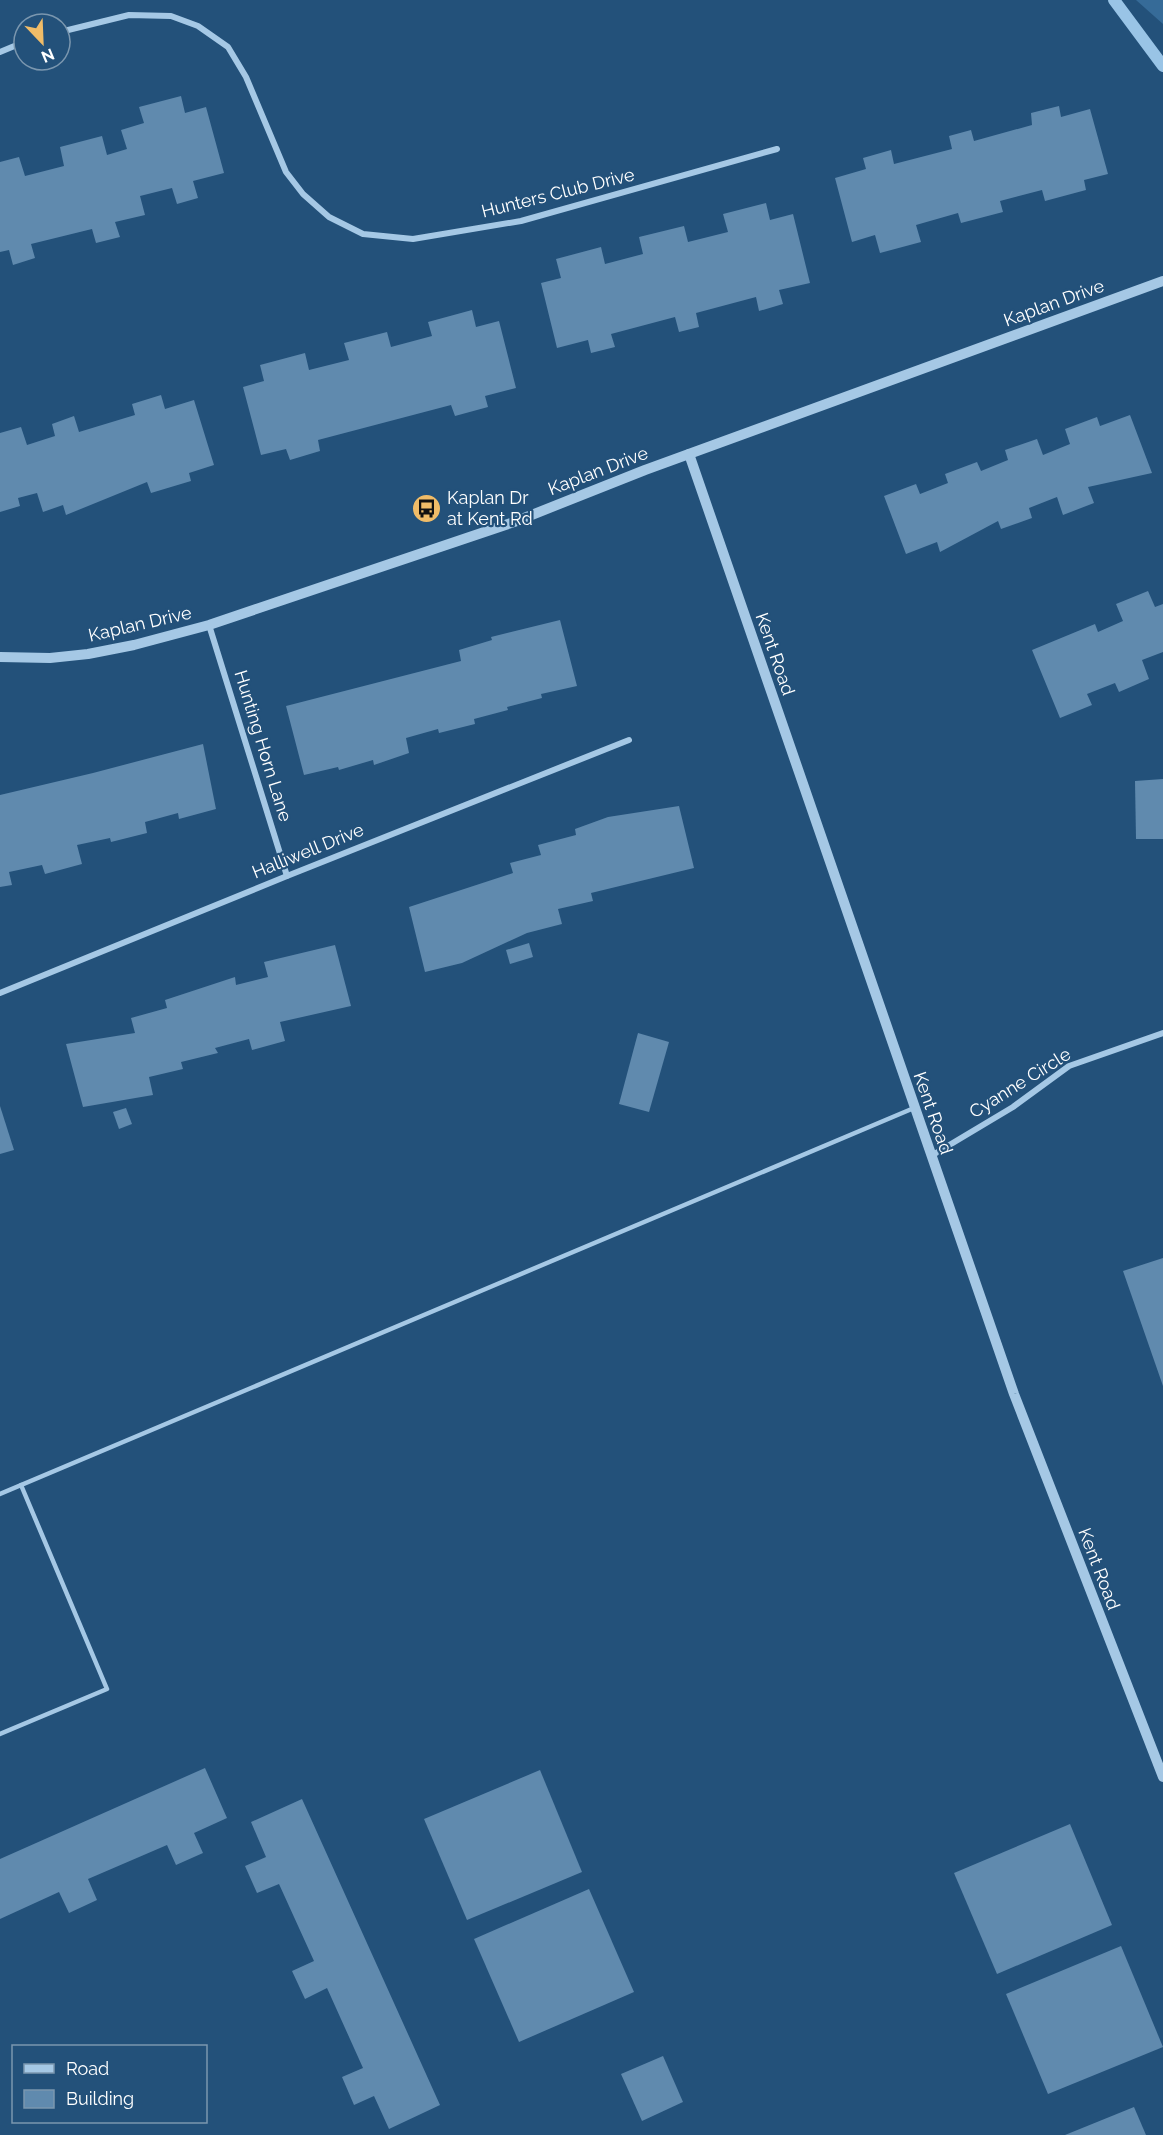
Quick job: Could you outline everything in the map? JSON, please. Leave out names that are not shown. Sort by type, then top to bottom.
[{"type":"street","name":"Hunters Club Drive","points":[[72,29],[129,15],[171,16],[198,26],[228,47],[246,77],[285,172],[303,194],[329,217],[363,234],[413,239],[521,221],[777,150]]},
{"type":"street","name":"Kaplan Drive","points":[[0,657],[50,658],[88,654],[134,645],[209,625],[514,522],[689,454],[1163,281]]},
{"type":"street","name":"Kent Road","points":[[689,454],[1014,1394],[1163,1777]]},
{"type":"street","name":"Hunting Horn Lane","points":[[209,625],[287,876]]},
{"type":"street","name":"Halliwell Drive","points":[[0,993],[629,740]]},
{"type":"street","name":"Cyanne Circle","points":[[930,1156],[1013,1107],[1069,1066],[1163,1033]]},
{"type":"lane","points":[[0,1494],[914,1108]]},
{"type":"lane","points":[[0,1734],[107,1689],[21,1485]]},
{"type":"shaded area","points":[[1136,0],[1163,0],[1163,24]]},
{"type":"building","points":[[181,96],[185,113],[206,107],[224,173],[193,181],[198,198],[177,204],[172,188],[140,196],[145,215],[115,222],[120,237],[96,243],[92,229],[31,244],[35,258],[13,265],[9,250],[0,252],[0,162],[19,157],[25,176],[64,166],[60,147],[102,136],[107,155],[127,149],[121,130],[144,123],[139,107]]},
{"type":"building","points":[[1059,106],[1061,117],[1090,109],[1108,174],[1084,180],[1086,190],[1045,201],[1042,190],[1000,201],[1003,212],[961,223],[958,213],[916,225],[921,242],[880,253],[875,235],[852,242],[835,178],[866,169],[863,158],[891,150],[894,164],[952,149],[949,136],[971,130],[974,141],[1032,125],[1031,113]]},
{"type":"building","points":[[766,203],[770,220],[793,214],[810,283],[779,290],[783,304],[759,311],[756,297],[696,313],[699,327],[679,332],[675,317],[611,334],[615,347],[591,353],[588,340],[557,348],[541,283],[561,278],[556,259],[601,247],[605,264],[643,254],[639,237],[684,226],[688,242],[728,232],[723,214]]},
{"type":"building","points":[[472,310],[476,327],[499,321],[516,388],[485,396],[488,407],[455,416],[451,405],[318,440],[320,451],[290,460],[286,449],[261,455],[243,387],[264,381],[260,365],[305,353],[309,370],[349,360],[344,343],[387,332],[391,347],[432,336],[428,322]]},
{"type":"building","points":[[161,395],[165,409],[194,400],[214,465],[189,473],[191,481],[151,493],[147,482],[66,515],[63,505],[43,512],[37,493],[18,498],[20,506],[0,512],[0,433],[21,427],[27,445],[55,436],[52,424],[74,416],[79,432],[135,415],[132,404]]},
{"type":"building","points":[[1130,415],[1152,473],[1088,487],[1094,503],[1063,515],[1057,497],[1029,508],[1032,518],[1001,529],[998,521],[940,552],[937,542],[906,554],[884,496],[916,484],[920,494],[948,483],[945,474],[977,462],[981,471],[1008,460],[1005,450],[1037,439],[1043,455],[1070,444],[1065,429],[1097,417],[1100,426]]},
{"type":"building","points":[[1148,591],[1155,607],[1163,604],[1163,652],[1142,660],[1149,679],[1119,692],[1115,683],[1087,694],[1092,705],[1060,718],[1032,650],[1095,624],[1098,632],[1123,621],[1116,604]]},
{"type":"building","points":[[560,620],[577,686],[541,694],[542,698],[474,719],[475,724],[439,733],[438,729],[406,738],[409,753],[374,765],[373,760],[339,770],[338,767],[304,775],[286,706],[461,661],[459,650],[492,640],[491,637]]},
{"type":"building","points":[[203,744],[216,809],[179,819],[178,813],[145,822],[147,833],[111,842],[110,838],[77,845],[82,864],[45,874],[42,865],[9,872],[12,885],[0,887],[0,795]]},
{"type":"building","points":[[1163,779],[1163,839],[1136,839],[1135,781]]},
{"type":"building","points":[[679,806],[694,868],[591,893],[593,901],[558,909],[562,924],[527,933],[462,963],[425,972],[409,907],[513,873],[510,863],[541,855],[538,845],[576,835],[575,829],[608,817]]},
{"type":"building","points":[[529,943],[533,957],[510,964],[506,950]]},
{"type":"building","points":[[335,945],[351,1006],[280,1022],[285,1041],[252,1050],[249,1039],[215,1048],[218,1053],[181,1062],[183,1069],[149,1077],[153,1095],[83,1107],[66,1044],[135,1033],[131,1018],[167,1008],[165,1000],[235,977],[236,985],[268,977],[264,962]]},
{"type":"building","points":[[638,1033],[669,1042],[649,1112],[619,1104]]},
{"type":"building","points":[[0,1106],[14,1150],[0,1154]]},
{"type":"building","points":[[126,1108],[132,1124],[119,1129],[113,1112]]},
{"type":"building","points":[[1163,1258],[1163,1386],[1123,1271]]},
{"type":"building","points":[[205,1768],[227,1818],[194,1833],[203,1853],[176,1865],[167,1845],[88,1879],[97,1900],[69,1913],[59,1892],[0,1919],[0,1859]]},
{"type":"building","points":[[540,1770],[582,1872],[467,1920],[424,1819]]},
{"type":"building","points":[[302,1799],[440,2105],[389,2129],[374,2096],[354,2105],[342,2077],[363,2068],[327,1988],[305,1999],[292,1971],[314,1961],[279,1884],[257,1893],[245,1866],[266,1857],[251,1822]]},
{"type":"building","points":[[1070,1824],[1112,1925],[997,1974],[954,1873]]},
{"type":"building","points":[[589,1889],[634,1992],[519,2042],[474,1939]]},
{"type":"building","points":[[1121,1946],[1163,2047],[1048,2094],[1006,1994]]},
{"type":"building","points":[[663,2056],[683,2102],[642,2121],[621,2074]]},
{"type":"building","points":[[1134,2107],[1146,2135],[1065,2135]]},
{"type":"waterway","points":[[1114,0],[1163,66]]},
{"type":"place","name":"Kaplan Dr at Kent Rd","points":[[426,508]]}]
